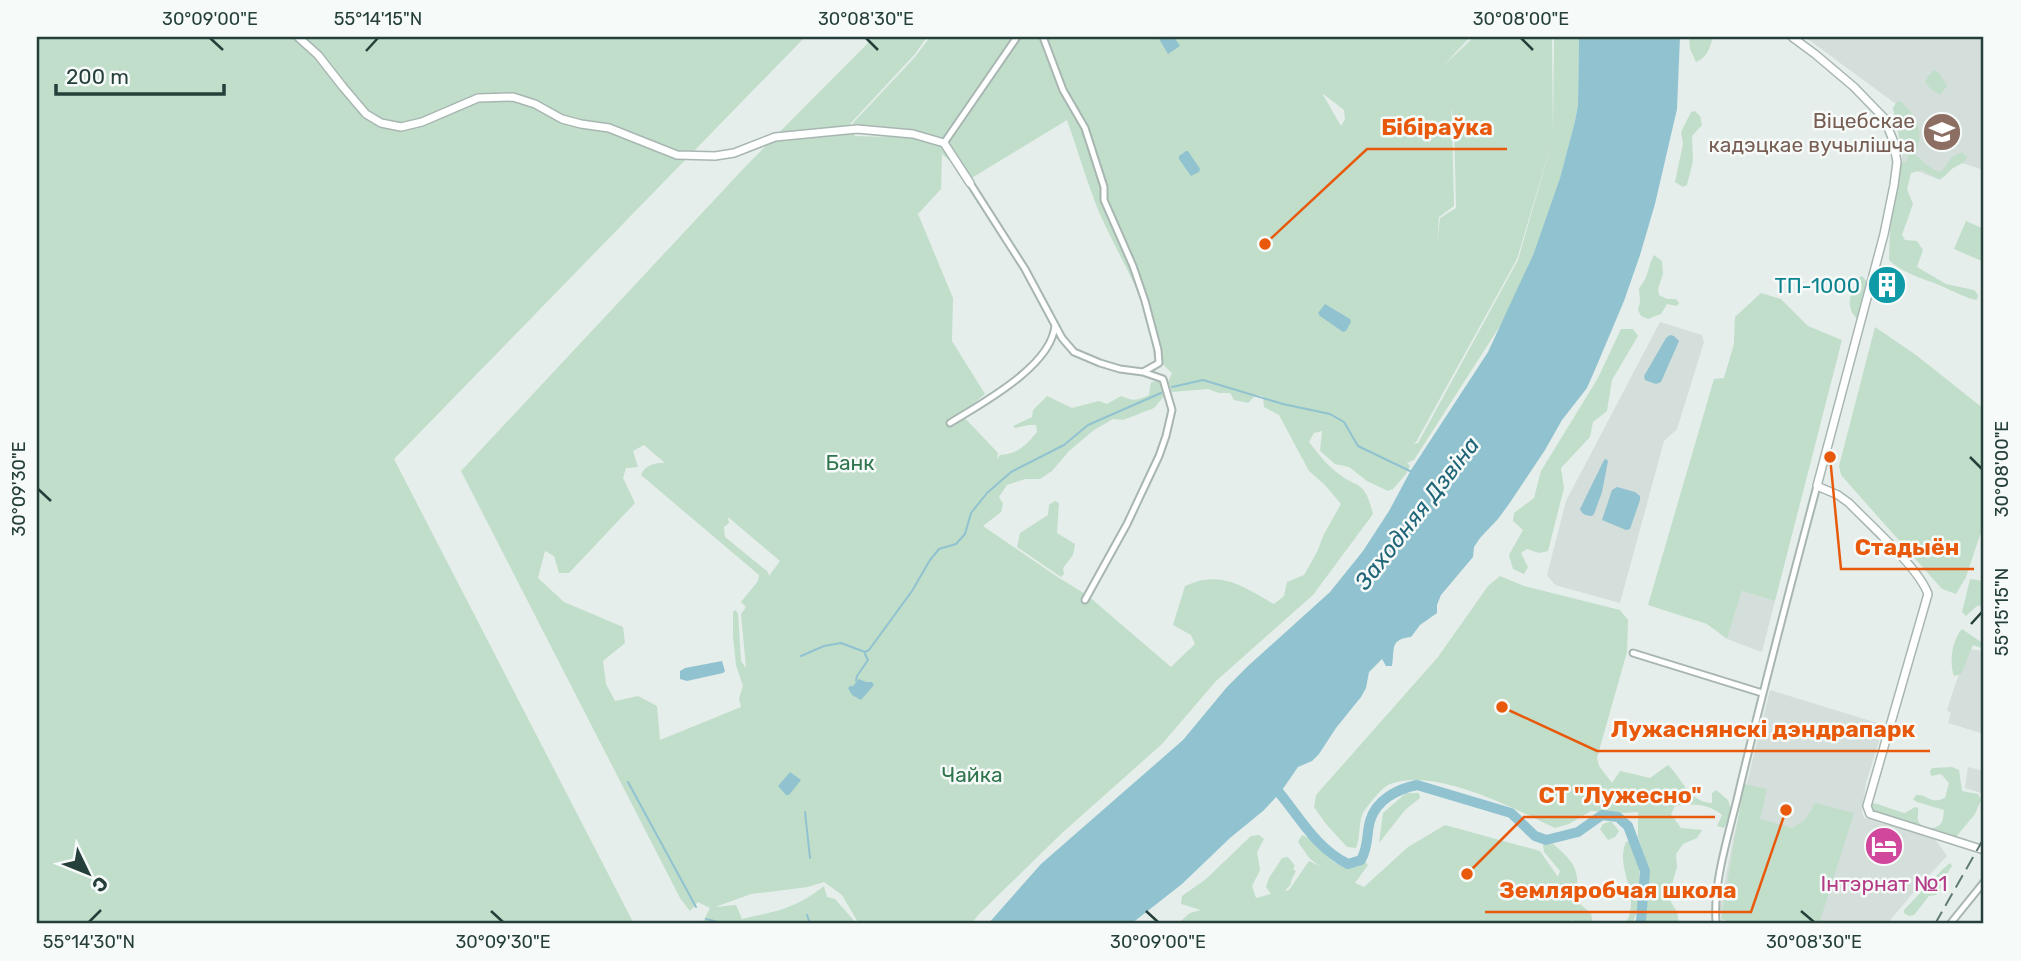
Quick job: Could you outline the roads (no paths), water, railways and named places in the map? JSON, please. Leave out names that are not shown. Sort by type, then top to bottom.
[{"type":"street","points":[[298,37],[318,55],[366,114],[381,123],[401,127],[422,122],[478,98],[513,97],[562,118],[609,128],[677,155],[715,156],[734,153],[775,137],[857,129],[913,134],[944,143],[1025,269],[1062,338],[1074,352],[1120,369],[1143,372],[1163,379]]},
{"type":"street","points":[[944,143],[1017,37]]},
{"type":"street","points":[[1043,37],[1063,90],[1085,128],[1104,187],[1104,200],[1133,266],[1145,301],[1172,410],[1159,456],[1127,524],[1085,600]]},
{"type":"street","points":[[1716,922],[1719,881],[1762,693],[1884,234],[1894,186],[1896,162],[1893,140],[1884,118],[1854,88],[1792,37]]},
{"type":"street","points":[[950,423],[1007,387],[1030,368],[1054,336],[1055,322]]},
{"type":"street","points":[[1143,372],[1159,363]]},
{"type":"street","points":[[1817,486],[1849,503],[1906,563],[1925,586],[1928,594],[1867,806],[1870,814],[1984,850]]},
{"type":"street","points":[[1633,653],[1762,693]]},
{"type":"street","points":[[1950,924],[1984,882]]},
{"type":"water","points":[[1158,37],[1174,37],[1180,46],[1168,54]]},
{"type":"water","name":"Заходняя Дзвіна","points":[[1579,37],[1680,37],[1677,109],[1655,204],[1624,301],[1587,388],[1562,420],[1509,504],[1480,538],[1474,547],[1473,557],[1441,595],[1437,613],[1420,625],[1411,637],[1396,643],[1392,666],[1386,666],[1382,659],[1369,672],[1361,697],[1319,754],[1312,761],[1298,767],[1263,811],[1182,884],[1131,924],[988,924],[1041,864],[1183,740],[1227,687],[1330,592],[1363,551],[1411,470],[1488,352],[1533,255],[1560,178],[1575,121],[1578,105]]},
{"type":"water","points":[[1186,151],[1200,169],[1191,176],[1179,159]]},
{"type":"water","points":[[1325,304],[1350,319],[1346,331],[1343,332],[1320,316],[1318,313]]},
{"type":"water","points":[[1670,335],[1679,341],[1661,382],[1656,384],[1645,380],[1644,376]]},
{"type":"water","points":[[1606,459],[1608,461],[1602,492],[1594,514],[1586,515],[1580,509]]},
{"type":"water","points":[[1617,487],[1640,496],[1630,529],[1626,530],[1602,520],[1612,490]]},
{"type":"water","points":[[722,661],[725,671],[723,673],[687,681],[680,679],[680,671],[685,668]]},
{"type":"water","points":[[859,679],[874,685],[861,700],[852,695],[848,688]]},
{"type":"water","points":[[790,772],[801,780],[789,795],[786,795],[778,786]]},
{"type":"waterway","points":[[1172,387],[1203,380],[1283,404],[1330,414],[1344,422],[1358,446],[1412,472]]},
{"type":"waterway","points":[[801,656],[824,646],[841,643],[865,652],[869,650],[939,549],[956,544],[965,534],[971,513],[987,493],[1011,472],[1064,445],[1088,425],[1161,393]]},
{"type":"waterway","points":[[856,681],[868,660],[865,654]]},
{"type":"waterway","points":[[628,782],[696,907]]},
{"type":"waterway","points":[[1271,783],[1315,838],[1348,864],[1361,860],[1364,855],[1370,821],[1382,801],[1402,789],[1417,785],[1511,813],[1535,836],[1546,840],[1578,832],[1602,815],[1618,817],[1628,826],[1645,871],[1639,924]]},
{"type":"waterway","points":[[805,812],[810,858]]},
{"type":"waterway","points":[[807,915],[810,924]]},
{"type":"waterway","points":[[706,919],[726,924]]},
{"type":"railway","points":[[1935,924],[1984,838]]},
{"type":"place","name":"Віцебскае кадэцкае вучылішча","points":[[1942,132]]},
{"type":"place","name":"Бібіраўка","points":[[1265,244]]},
{"type":"place","name":"ТП-1000","points":[[1887,285]]},
{"type":"place","name":"Стадыён","points":[[1830,457]]},
{"type":"place","name":"Лужаснянскі дэндрапарк","points":[[1502,707]]},
{"type":"place","name":"Земляробчая школа","points":[[1786,810]]},
{"type":"place","name":"Інтэрнат №1","points":[[1884,846]]},
{"type":"place","name":"СТ \"Лужесно\"","points":[[1467,874]]},
{"type":"park label","name":"Банк","points":[[850,462]]},
{"type":"park label","name":"Чайка","points":[[972,774]]}]
